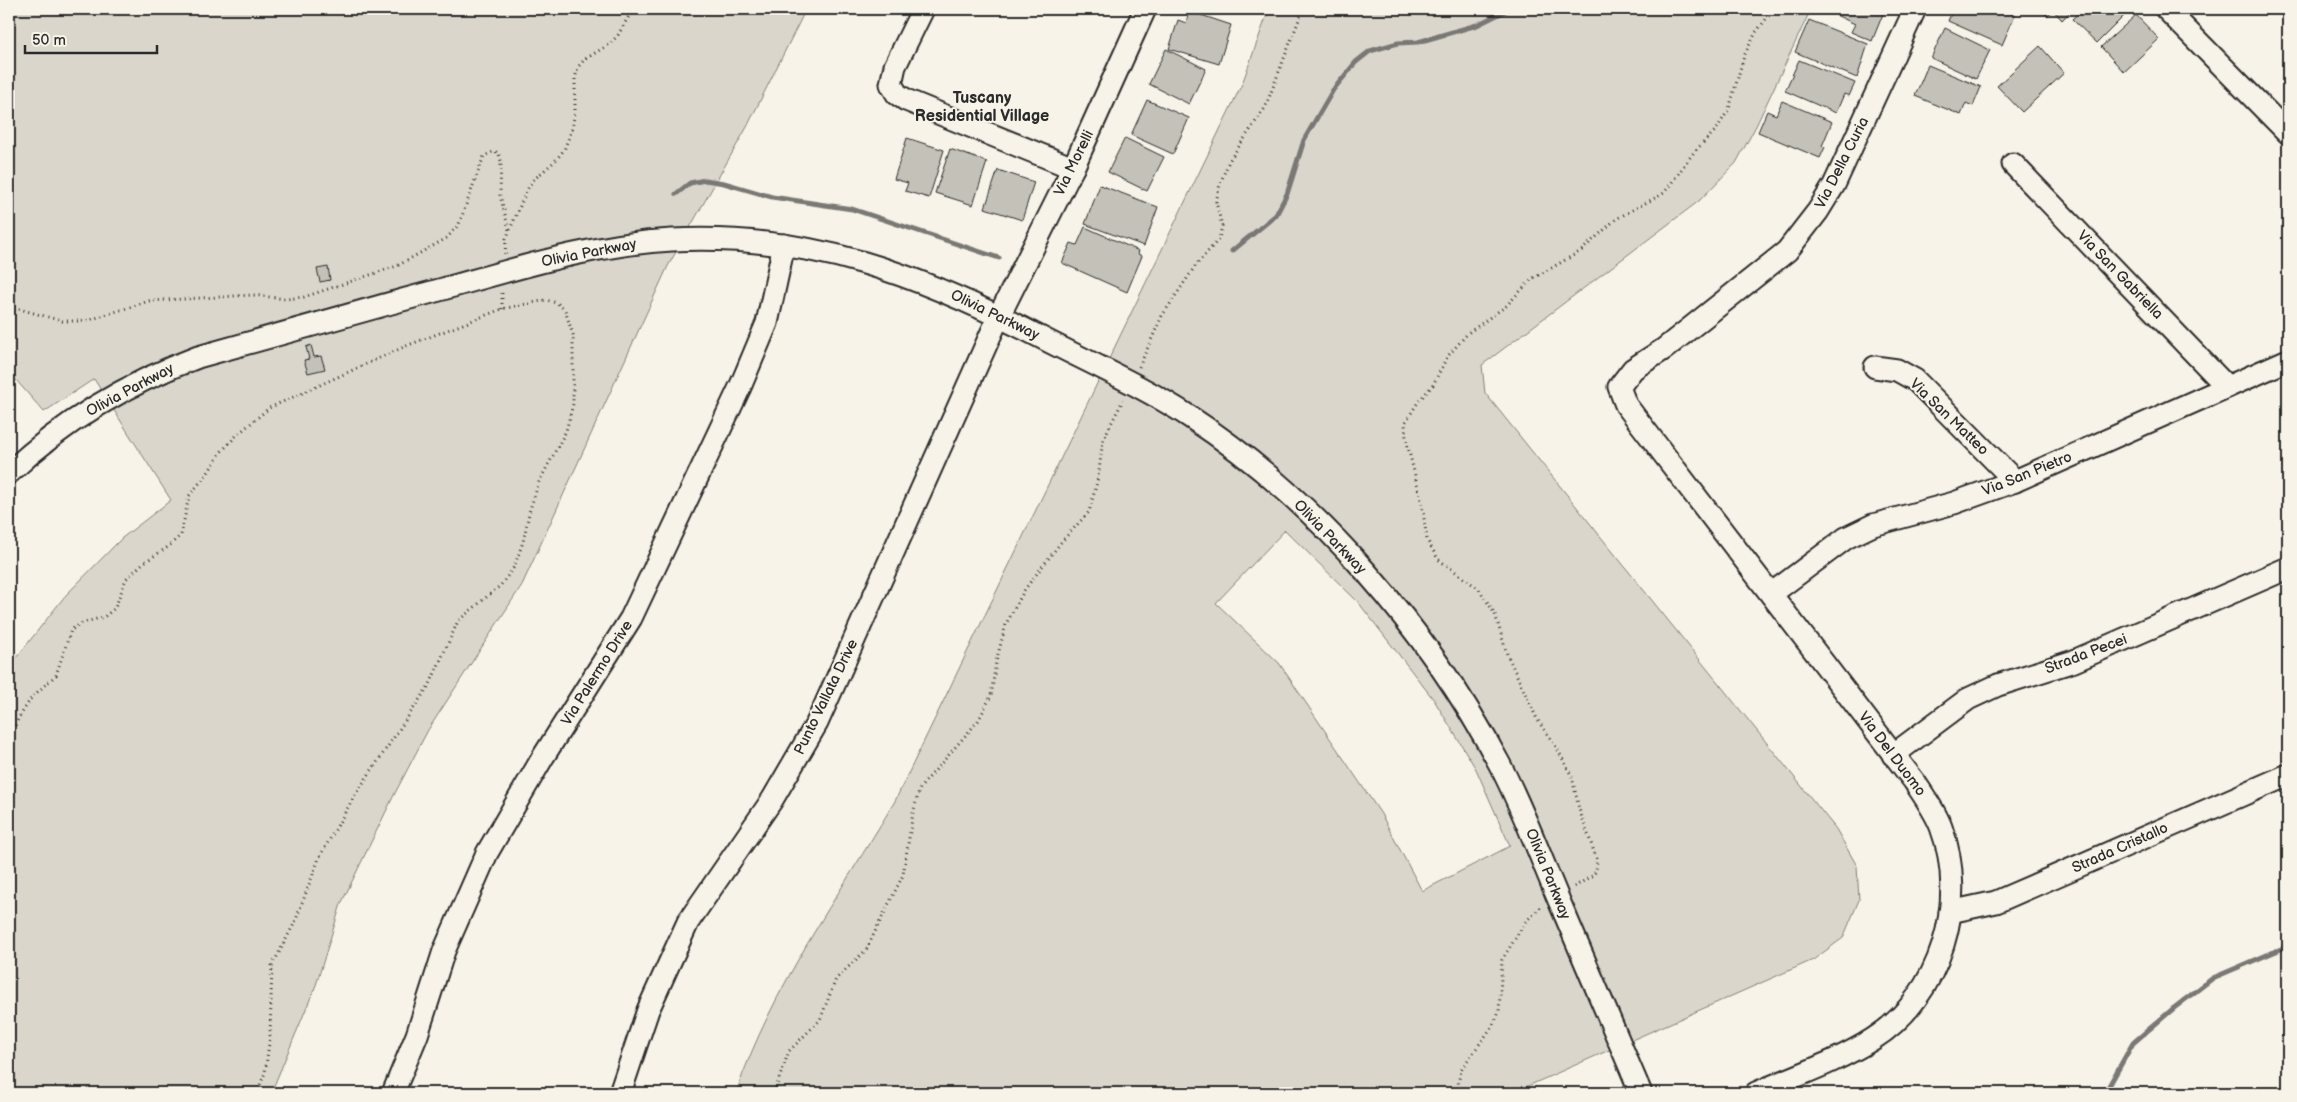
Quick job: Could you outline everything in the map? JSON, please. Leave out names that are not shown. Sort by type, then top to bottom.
[{"type":"street","points":[[923,9],[895,66],[891,84],[897,94],[906,100],[1073,168]]},
{"type":"street","name":"Via Morelli","points":[[999,316],[1073,168],[1137,32],[1145,9]]},
{"type":"street","name":"Via Della Curia","points":[[1619,387],[1633,369],[1664,349],[1787,251],[1804,232],[1834,185],[1914,9]]},
{"type":"street","points":[[2166,9],[2288,133]]},
{"type":"street","name":"Via San Gabriella","points":[[2013,164],[2227,387]]},
{"type":"street","name":"Olivia Parkway","points":[[9,473],[54,435],[86,413],[161,371],[198,357],[520,267],[592,250],[673,240],[712,240],[784,245],[826,251],[892,270],[942,289],[999,316],[1187,414],[1228,444],[1286,493],[1331,535],[1381,590],[1426,648],[1467,708],[1500,765],[1532,832],[1557,896],[1641,1093]]},
{"type":"street","name":"Via Palermo Drive","points":[[393,1093],[417,1035],[444,951],[487,853],[543,757],[631,618],[741,385],[767,323],[784,245]]},
{"type":"street","name":"Punto Vallata Drive","points":[[620,1093],[648,1010],[688,922],[772,800],[817,723],[999,316]]},
{"type":"street","name":"Via San Pietro","points":[[1771,594],[1846,538],[1872,525],[1954,503],[2015,481],[2288,360]]},
{"type":"street","name":"Via San Matteo","points":[[1875,368],[1897,370],[1915,380],[2015,481]]},
{"type":"street","name":"Via Del Duomo","points":[[1619,387],[1626,405],[1914,781],[1940,826],[1952,878],[1950,912],[1945,940],[1934,970],[1917,999],[1896,1022],[1874,1039],[1848,1053],[1756,1093]]},
{"type":"street","name":"Strada Pecei","points":[[1893,755],[1968,699],[2006,683],[2074,662],[2288,568]]},
{"type":"street","name":"Strada Cristallo","points":[[1950,912],[1996,902],[2288,775]]},
{"type":"path","points":[[9,306],[62,321],[86,321],[149,301],[253,296],[286,299],[304,297],[336,287],[397,266],[447,238],[460,224],[484,156],[495,151],[499,154],[501,161],[500,195],[509,230],[532,181],[555,161],[564,150],[574,120],[575,79],[578,67],[585,59],[610,44],[618,35],[633,9]]},
{"type":"path","points":[[774,1093],[789,1051],[820,1020],[836,979],[866,950],[903,875],[913,812],[920,788],[978,721],[991,696],[996,662],[1006,624],[1025,589],[1062,541],[1089,512],[1098,478],[1103,440],[1162,316],[1196,265],[1219,239],[1222,226],[1216,202],[1220,184],[1229,161],[1264,108],[1300,17],[1306,9]]},
{"type":"path","points":[[1455,1093],[1462,1068],[1492,1028],[1499,1012],[1502,960],[1526,921],[1536,911],[1557,896],[1588,879],[1596,871],[1597,860],[1579,809],[1572,777],[1558,750],[1536,719],[1507,654],[1495,614],[1479,589],[1438,559],[1427,540],[1420,495],[1406,439],[1405,423],[1418,402],[1433,385],[1447,357],[1468,333],[1506,306],[1532,279],[1581,251],[1616,219],[1664,193],[1694,152],[1716,130],[1729,109],[1744,56],[1756,32],[1774,9]]},
{"type":"path","points":[[9,739],[18,719],[32,697],[56,675],[71,630],[82,623],[104,617],[115,608],[126,579],[143,563],[168,547],[181,535],[189,496],[221,452],[237,435],[270,408],[406,346],[502,309],[546,300],[557,304],[565,310],[572,335],[573,404],[566,431],[538,482],[523,542],[514,567],[501,585],[458,621],[430,684],[355,795],[319,858],[294,922],[272,966],[270,1036],[265,1073],[257,1093]]},
{"type":"shaded area","points":[[9,9],[806,9],[747,127],[668,266],[522,585],[428,730],[393,797],[341,904],[316,985],[271,1093],[9,1093],[9,667],[65,596],[122,538],[171,500],[94,379],[44,412],[9,372]]},
{"type":"shaded area","points":[[1269,9],[1811,9],[1756,126],[1736,163],[1699,201],[1482,365],[1485,393],[1836,829],[1857,866],[1859,900],[1843,938],[1813,960],[1512,1093],[736,1093],[768,1016],[787,979],[895,801],[1242,84]],"holes":[[[1285,530],[1358,602],[1434,700],[1476,769],[1510,846],[1422,891],[1381,814],[1279,663],[1216,603]]]},
{"type":"building","points":[[1823,9],[1885,9],[1872,41],[1851,32],[1855,24]]},
{"type":"building","points":[[1953,9],[2001,9],[2015,15],[2002,45],[1948,21]]},
{"type":"building","points":[[2040,9],[2073,9],[2062,20],[2053,10],[2047,16]]},
{"type":"building","points":[[2083,9],[2131,9],[2097,43],[2072,19]]},
{"type":"building","points":[[1189,11],[1231,25],[1219,64],[1169,49],[1178,20],[1186,23]]},
{"type":"building","points":[[2136,15],[2159,39],[2124,72],[2101,47]]},
{"type":"building","points":[[1809,20],[1868,44],[1857,78],[1795,52]]},
{"type":"building","points":[[1945,28],[1990,50],[1976,79],[1931,58]]},
{"type":"building","points":[[2040,46],[2064,73],[2022,112],[1997,86]]},
{"type":"building","points":[[1166,49],[1206,69],[1189,104],[1149,84]]},
{"type":"building","points":[[1799,60],[1855,83],[1849,96],[1844,94],[1836,113],[1785,91]]},
{"type":"building","points":[[1928,65],[1981,87],[1973,106],[1966,103],[1961,115],[1915,96]]},
{"type":"building","points":[[1147,100],[1189,118],[1173,154],[1131,135]]},
{"type":"building","points":[[1782,101],[1832,122],[1822,146],[1825,147],[1820,158],[1758,132],[1767,111],[1776,115]]},
{"type":"building","points":[[907,138],[944,150],[929,198],[905,191],[908,183],[894,179]]},
{"type":"building","points":[[1125,138],[1164,157],[1147,191],[1108,172]]},
{"type":"building","points":[[950,149],[987,162],[973,205],[935,193]]},
{"type":"building","points":[[998,170],[1034,182],[1022,220],[985,208]]},
{"type":"building","points":[[1100,185],[1158,207],[1144,246],[1085,224]]},
{"type":"building","points":[[1085,227],[1139,251],[1138,254],[1142,256],[1127,292],[1062,263],[1071,243],[1077,245]]},
{"type":"building","points":[[328,267],[330,280],[320,282],[317,269]]},
{"type":"building","points":[[311,345],[314,357],[321,356],[325,369],[308,373],[304,360],[309,359],[306,347]]},
{"type":"waterway","points":[[1232,251],[1276,215],[1287,194],[1304,140],[1333,90],[1356,62],[1370,51],[1398,43],[1418,42],[1477,25],[1509,9]]},
{"type":"waterway","points":[[676,194],[690,183],[705,180],[724,183],[772,197],[852,209],[999,258]]},
{"type":"waterway","points":[[2105,1093],[2133,1043],[2174,1008],[2213,978],[2288,946]]},
{"type":"district","name":"Tuscany Residential Village","points":[[982,107]]}]
